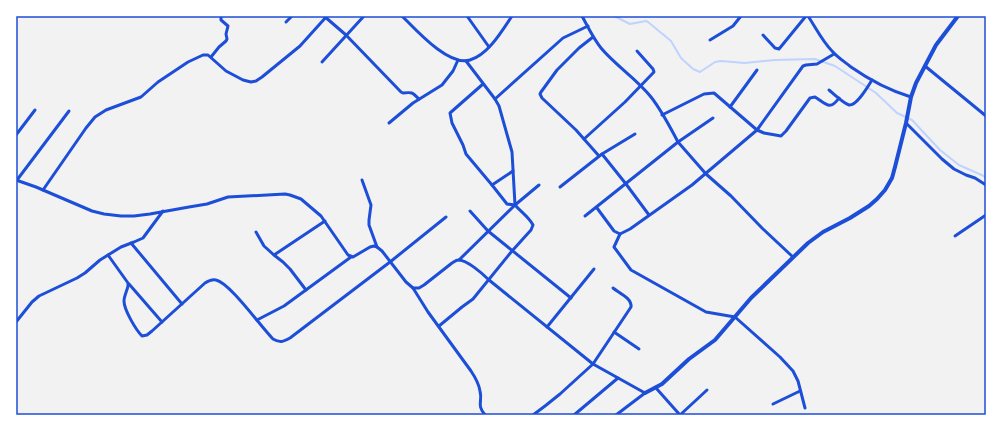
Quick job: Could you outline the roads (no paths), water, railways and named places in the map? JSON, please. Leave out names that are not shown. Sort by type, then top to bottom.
[{"type":"street","points":[[211,57],[227,38],[226,34],[228,26],[221,20],[222,16]]},
{"type":"street","points":[[286,22],[292,16]]},
{"type":"street","points":[[322,62],[364,16]]},
{"type":"street","points":[[402,16],[445,55],[458,60],[466,61],[476,58],[489,47],[498,37],[512,16]]},
{"type":"street","points":[[467,16],[489,47]]},
{"type":"street","points":[[582,16],[600,48],[652,98],[678,142],[706,174],[731,196],[793,257]]},
{"type":"street","points":[[710,40],[733,26],[741,16]]},
{"type":"street","points":[[763,35],[775,48],[779,49],[807,16],[834,54],[885,88],[911,97]]},
{"type":"street","points":[[616,415],[645,393],[662,384],[689,359],[715,340],[751,298],[808,243],[819,234],[859,212],[878,199],[892,178],[911,97],[916,83],[936,45],[958,16]]},
{"type":"street","points":[[43,190],[86,128],[100,114],[112,107],[141,97],[158,82],[188,62],[203,56],[208,55],[235,77],[251,82],[256,81],[300,46],[326,17],[401,92],[412,92],[419,99]]},
{"type":"street","points":[[495,100],[565,36],[588,26]]},
{"type":"street","points":[[593,37],[556,70],[540,94],[542,98],[600,155],[626,184],[649,215]]},
{"type":"street","points":[[584,139],[625,102],[652,74],[654,70],[637,51]]},
{"type":"street","points":[[805,408],[796,376],[789,366],[735,317],[706,312],[631,270],[614,247],[620,234],[630,229],[706,174],[757,130],[804,65],[814,65],[820,63],[834,54]]},
{"type":"street","points":[[389,123],[419,99],[442,84],[453,71],[458,60]]},
{"type":"street","points":[[439,326],[473,299],[531,230],[533,224],[532,221],[515,205],[512,152],[500,110],[495,100],[466,61]]},
{"type":"street","points":[[925,66],[986,116]]},
{"type":"street","points":[[730,107],[757,70]]},
{"type":"street","points":[[829,90],[846,103],[853,105],[872,80]]},
{"type":"street","points":[[483,84],[450,113],[452,123],[466,154],[507,204],[515,205]]},
{"type":"street","points":[[662,115],[708,93],[714,93],[757,130],[764,133],[781,136],[810,98],[815,97],[830,106],[834,105],[839,98]]},
{"type":"street","points":[[16,135],[35,110]]},
{"type":"street","points":[[69,111],[17,180],[84,209],[121,216],[134,216],[206,204],[228,197],[285,194],[294,196],[301,199],[316,211],[325,221],[346,254],[351,257]]},
{"type":"street","points":[[585,216],[597,208],[678,142],[712,118]]},
{"type":"street","points":[[906,122],[942,159],[954,169],[975,178],[986,185]]},
{"type":"street","points":[[560,187],[600,155],[635,134]]},
{"type":"street","points":[[492,186],[513,171]]},
{"type":"street","points":[[362,180],[371,205],[369,225],[377,246],[406,282],[413,288],[428,312],[471,371],[477,381],[480,391],[480,408],[484,415]]},
{"type":"street","points":[[413,288],[419,288],[424,285],[452,263],[459,260],[515,205],[539,185]]},
{"type":"street","points":[[597,208],[614,231],[620,234]]},
{"type":"street","points":[[16,322],[32,302],[39,296],[77,278],[108,254],[121,247],[140,240],[146,235],[163,211]]},
{"type":"street","points":[[470,211],[488,231],[571,298]]},
{"type":"street","points":[[955,236],[986,215]]},
{"type":"street","points":[[128,283],[124,306],[128,315],[142,336],[147,335],[204,283],[209,280],[217,280],[228,287],[236,295],[273,339],[277,342],[284,342],[390,262],[446,217]]},
{"type":"street","points":[[274,255],[325,221]]},
{"type":"street","points":[[256,232],[264,246],[290,269],[306,290]]},
{"type":"street","points":[[131,243],[182,304]]},
{"type":"street","points":[[257,320],[284,306],[351,257],[370,247],[377,246]]},
{"type":"street","points":[[108,254],[128,283],[162,322]]},
{"type":"street","points":[[459,260],[473,267],[490,280],[593,364],[645,393]]},
{"type":"street","points":[[547,327],[594,269]]},
{"type":"street","points":[[533,415],[560,394],[593,364],[631,307],[629,300],[612,288]]},
{"type":"street","points":[[614,332],[639,349]]},
{"type":"street","points":[[574,415],[618,378]]},
{"type":"street","points":[[656,388],[680,415],[707,390]]},
{"type":"street","points":[[773,404],[800,391]]},
{"type":"waterway","points":[[614,16],[630,24],[646,21],[648,22],[671,41],[681,58],[693,69],[700,72],[715,62],[721,61],[745,63],[775,60],[815,59],[835,66],[876,93],[897,113],[912,120],[940,150],[959,165],[986,177]]}]
